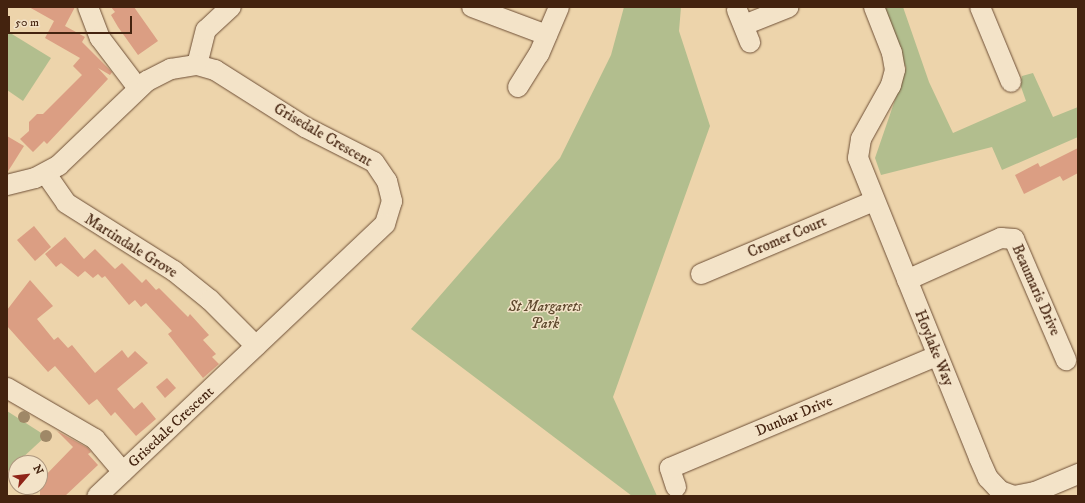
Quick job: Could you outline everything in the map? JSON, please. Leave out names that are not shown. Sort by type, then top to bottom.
[{"type":"street","points":[[88,7],[100,38],[138,88]]},
{"type":"street","points":[[197,65],[206,30],[231,7]]},
{"type":"street","points":[[472,7],[547,35]]},
{"type":"street","points":[[518,87],[547,35],[559,7]]},
{"type":"street","points":[[744,26],[789,7]]},
{"type":"street","name":"Hoylake Way","points":[[874,7],[892,53],[895,70],[891,85],[860,146],[858,158],[874,201],[985,471],[999,494]]},
{"type":"street","points":[[980,7],[1012,82]]},
{"type":"street","name":"Grisedale Crescent","points":[[7,185],[46,174],[70,157],[138,88],[171,69],[197,65],[215,70],[305,127],[374,162],[387,181],[392,201],[384,224],[97,496]]},
{"type":"street","name":"Martindale Grove","points":[[46,174],[66,203],[174,271],[227,316],[256,346]]},
{"type":"street","name":"Cromer Court","points":[[701,274],[722,256],[874,201]]},
{"type":"street","name":"Beaumaris Drive","points":[[907,280],[1000,238],[1008,231],[1018,243],[1046,333],[1066,360]]},
{"type":"street","name":"Dunbar Drive","points":[[676,487],[670,468],[937,356]]},
{"type":"street","points":[[7,388],[94,439],[123,472]]},
{"type":"street","points":[[999,494],[1014,496],[1035,492],[1078,474]]},
{"type":"green space","name":"St Margarets Park","points":[[624,7],[681,7],[679,31],[710,126],[613,397],[657,496],[632,496],[411,329],[560,158],[611,55]]},
{"type":"green space","points":[[883,7],[903,7],[929,82],[953,133],[1026,101],[1020,84],[1022,76],[1033,73],[1053,117],[1078,107],[1078,137],[1002,170],[992,147],[881,175],[875,158],[906,68]]},
{"type":"green space","points":[[7,31],[51,58],[23,101],[7,90]]},
{"type":"green space","points":[[7,411],[46,436],[25,455],[8,455],[7,472]]},
{"type":"building","points":[[29,7],[75,7],[65,26],[85,37],[82,42],[112,72],[110,75],[98,68],[108,79],[47,144],[44,141],[33,152],[20,139],[29,131],[29,122],[37,114],[43,114],[82,75],[73,66],[80,58],[45,38],[54,21]]},
{"type":"building","points":[[111,7],[134,7],[158,41],[138,55],[111,15],[115,12]]},
{"type":"building","points":[[7,136],[24,146],[7,173]]},
{"type":"building","points":[[1078,148],[1078,173],[1063,181],[1060,176],[1024,194],[1015,175],[1038,163],[1040,167]]},
{"type":"building","points":[[34,226],[51,247],[35,261],[17,240]]},
{"type":"building","points":[[65,237],[84,259],[95,249],[115,269],[122,263],[142,283],[146,279],[156,290],[159,288],[188,317],[190,314],[209,335],[203,340],[216,354],[212,357],[219,364],[203,378],[168,334],[172,331],[146,303],[141,307],[135,300],[129,305],[105,276],[102,278],[98,274],[93,278],[85,271],[78,277],[61,263],[56,267],[45,254]]},
{"type":"building","points":[[30,280],[53,306],[37,319],[54,340],[58,337],[68,348],[72,345],[95,373],[122,350],[128,358],[135,351],[148,363],[117,389],[134,409],[142,402],[156,419],[136,436],[115,412],[111,416],[97,399],[89,405],[55,366],[48,372],[7,326],[7,310]]},
{"type":"building","points":[[167,378],[176,388],[165,398],[156,387]]},
{"type":"building","points":[[57,431],[88,448],[91,452],[88,454],[98,465],[65,496],[40,496],[48,495],[48,473],[73,447]]}]
